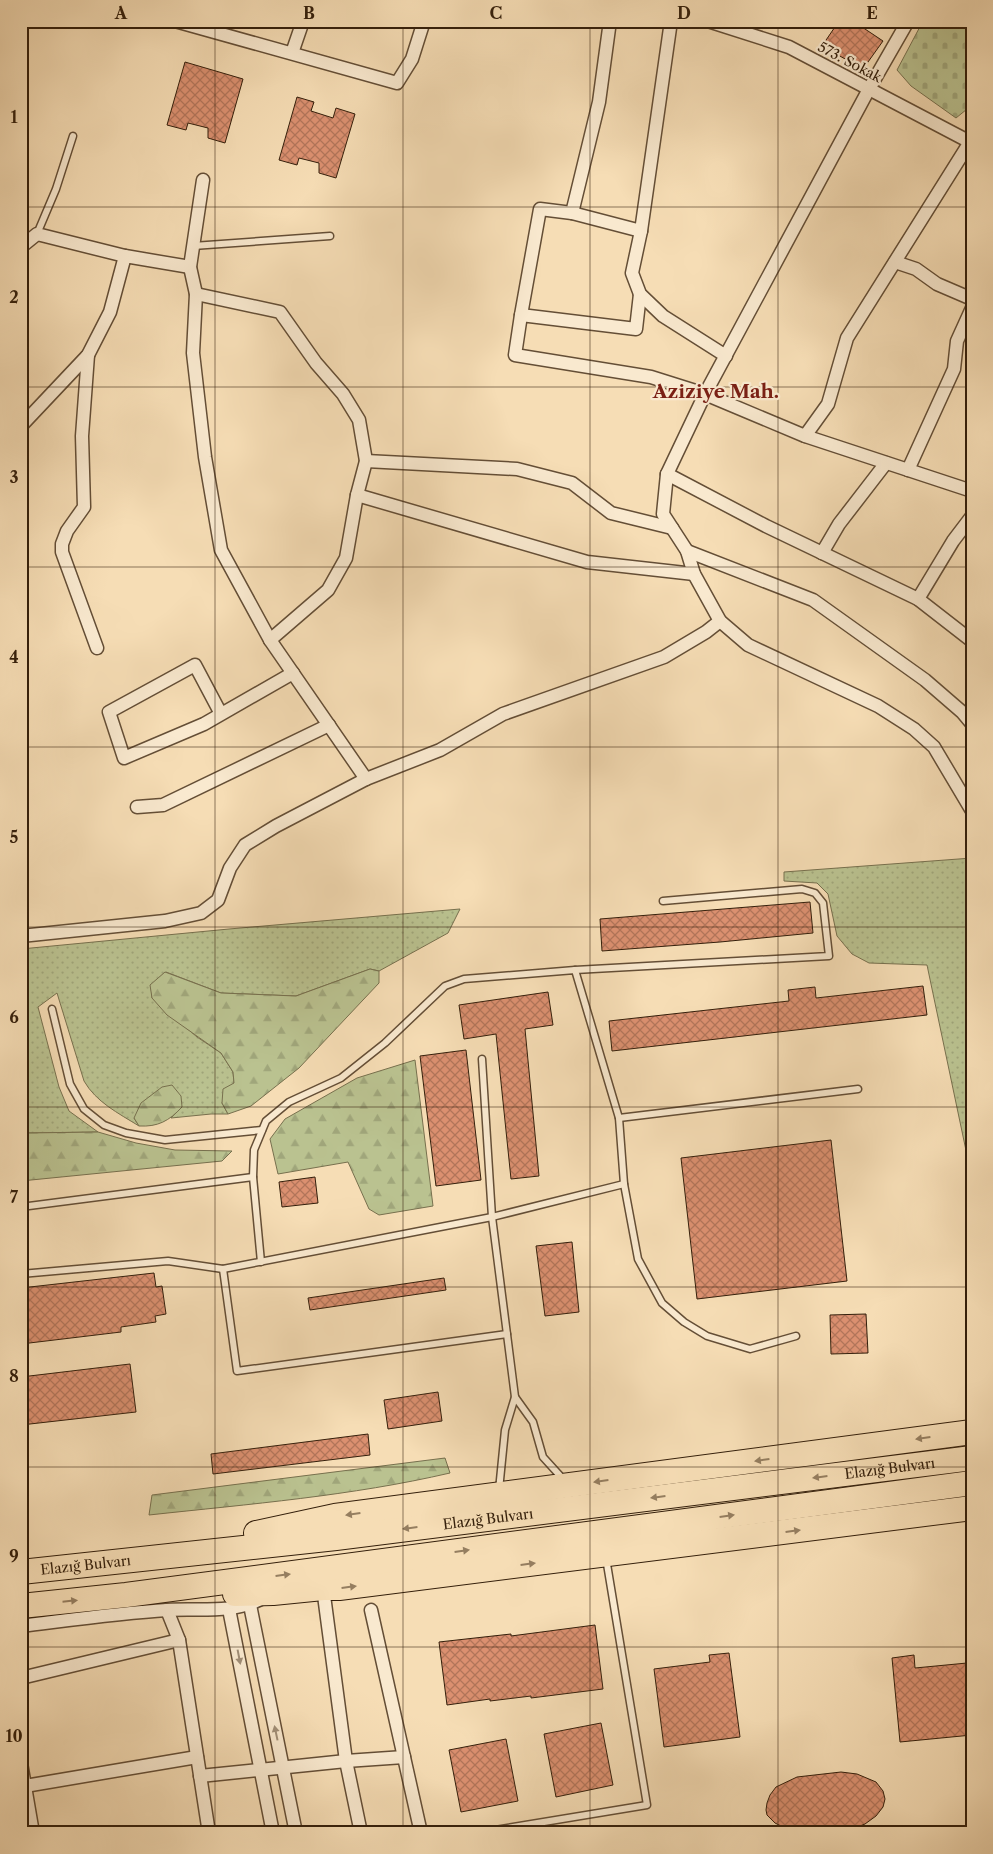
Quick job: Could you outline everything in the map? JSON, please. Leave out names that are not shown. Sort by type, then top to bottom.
[{"type":"highway","points":[[114,1562],[335,1516],[972,1432]]},
{"type":"highway","name":"Elazığ Bulvarı","points":[[21,1572],[346,1536],[963,1459]]},
{"type":"highway","name":"Elazığ Bulvarı","points":[[21,1606],[126,1595],[972,1483]]},
{"type":"highway","points":[[126,1595],[273,1593],[339,1588],[968,1511]]},
{"type":"street","points":[[21,26],[23,21]]},
{"type":"street","points":[[175,21],[397,83],[412,59],[424,21]]},
{"type":"street","points":[[292,53],[303,21]]},
{"type":"street","points":[[572,213],[598,102],[610,21]]},
{"type":"street","points":[[671,21],[641,231],[632,273],[640,294],[663,316],[726,356]]},
{"type":"street","name":"573. Sokak","points":[[708,21],[789,47],[971,143]]},
{"type":"street","points":[[908,21],[869,89],[706,394],[667,474],[663,514],[688,550],[694,574],[720,621],[748,645],[878,706],[914,728],[934,747],[972,811]]},
{"type":"street","points":[[805,436],[828,404],[847,338],[971,143]]},
{"type":"street","points":[[203,180],[190,267],[196,294],[193,353],[205,457],[221,550],[270,640],[366,779]]},
{"type":"street","points":[[641,231],[572,213],[540,209],[515,355],[651,377],[706,394],[805,436],[972,491]]},
{"type":"street","points":[[21,247],[37,234],[125,256],[190,267]]},
{"type":"street","points":[[21,426],[88,355],[110,312],[125,256]]},
{"type":"street","points":[[895,262],[916,269],[937,284],[972,298]]},
{"type":"street","points":[[196,294],[280,312],[316,363],[344,394],[359,420],[366,461],[357,495],[346,558],[328,590],[270,640]]},
{"type":"street","points":[[521,315],[636,329],[640,294]]},
{"type":"street","points":[[908,470],[954,369],[957,341],[972,308]]},
{"type":"street","points":[[88,355],[82,436],[84,507],[67,531],[62,544],[62,552],[97,648]]},
{"type":"street","points":[[366,461],[517,469],[572,483],[611,513],[672,528]]},
{"type":"street","points":[[822,553],[840,524],[886,463]]},
{"type":"street","points":[[667,474],[766,526],[918,600],[972,641]]},
{"type":"street","points":[[357,495],[587,562],[694,574]]},
{"type":"street","points":[[918,600],[953,541],[972,516]]},
{"type":"street","points":[[688,550],[814,600],[925,680],[962,712],[972,724]]},
{"type":"street","points":[[21,936],[165,921],[201,913],[218,900],[230,868],[245,845],[276,826],[366,779],[440,750],[503,714],[664,657],[706,632],[720,621]]},
{"type":"street","points":[[221,714],[195,665],[108,712],[124,758],[204,724],[293,673]]},
{"type":"street","points":[[138,807],[163,805],[329,725]]},
{"type":"street","points":[[324,1588],[346,1761],[361,1833]]},
{"type":"street","points":[[21,1626],[168,1610],[229,1609],[250,1605],[273,1593]]},
{"type":"street","points":[[250,1605],[296,1833]]},
{"type":"street","points":[[229,1609],[272,1833]]},
{"type":"street","points":[[168,1610],[179,1640],[209,1833]]},
{"type":"street","points":[[371,1610],[421,1833]]},
{"type":"street","points":[[21,1678],[179,1640]]},
{"type":"street","points":[[25,1786],[197,1757]]},
{"type":"street","points":[[200,1776],[404,1757]]},
{"type":"street","points":[[21,1763],[33,1833]]},
{"type":"lane","points":[[37,234],[56,189],[73,136]]},
{"type":"lane","points":[[193,246],[330,236]]},
{"type":"lane","points":[[261,1262],[253,1177],[254,1150],[266,1121],[289,1102],[341,1078],[386,1044],[445,986],[464,979],[575,970],[829,956],[823,903],[815,893],[802,889],[663,901]]},
{"type":"lane","points":[[575,970],[619,1118],[624,1184],[638,1259],[662,1304],[684,1322],[708,1336],[750,1349],[796,1336]]},
{"type":"lane","points":[[52,1009],[70,1084],[84,1109],[104,1124],[126,1133],[165,1140],[262,1130]]},
{"type":"lane","points":[[482,1059],[492,1217],[515,1398],[505,1430],[498,1495]]},
{"type":"lane","points":[[619,1118],[858,1089]]},
{"type":"lane","points":[[21,1207],[253,1177]]},
{"type":"lane","points":[[21,1274],[168,1261],[223,1269],[492,1217],[624,1184]]},
{"type":"lane","points":[[223,1269],[237,1371],[507,1334]]},
{"type":"lane","points":[[515,1398],[533,1422],[543,1457],[568,1486]]},
{"type":"lane","points":[[477,1833],[646,1805],[605,1555]]},
{"type":"green space","points":[[923,21],[972,21],[972,105],[956,118],[911,86],[897,70]]},
{"type":"green space","points":[[972,858],[972,1179],[927,965],[869,963],[852,954],[837,936],[828,894],[817,883],[784,881],[784,872]]},
{"type":"green space","points":[[460,909],[448,933],[379,971],[370,969],[296,996],[221,993],[166,972],[151,985],[152,998],[197,1037],[221,1053],[233,1072],[234,1083],[222,1103],[228,1114],[171,1118],[182,1107],[134,1118],[139,1126],[108,1106],[95,1095],[84,1081],[57,993],[38,1007],[59,1087],[69,1111],[98,1132],[26,1133],[21,1139],[21,949]]},
{"type":"green space","points":[[370,969],[379,971],[379,983],[299,1068],[251,1106],[228,1114],[222,1103],[223,1089],[234,1083],[233,1072],[221,1053],[167,1015],[152,998],[150,985],[165,972],[221,993],[296,996]]},
{"type":"green space","points":[[415,1060],[433,1206],[379,1215],[369,1209],[348,1162],[278,1174],[270,1139],[285,1119],[357,1078]]},
{"type":"green space","points":[[172,1085],[181,1096],[182,1107],[163,1122],[139,1126],[134,1118],[141,1103],[162,1087]]},
{"type":"green space","points":[[98,1132],[136,1143],[175,1150],[232,1151],[222,1161],[21,1181],[21,1139],[26,1133]]},
{"type":"green space","points":[[445,1458],[450,1473],[413,1481],[300,1498],[149,1515],[152,1495]]},
{"type":"building","points":[[839,21],[853,21],[883,41],[863,69],[822,46]]},
{"type":"building","points":[[185,62],[243,79],[225,143],[208,138],[208,128],[188,123],[186,130],[167,125]]},
{"type":"building","points":[[297,97],[314,102],[311,111],[333,118],[336,108],[355,114],[336,178],[319,173],[319,163],[299,158],[297,165],[279,160]]},
{"type":"building","points":[[810,902],[813,933],[602,951],[600,919]]},
{"type":"building","points":[[923,986],[927,1015],[612,1051],[609,1021],[789,1001],[788,990],[815,987],[816,998]]},
{"type":"building","points":[[548,992],[553,1025],[525,1029],[539,1176],[511,1179],[496,1034],[464,1039],[459,1005]]},
{"type":"building","points":[[466,1050],[481,1180],[436,1186],[420,1056]]},
{"type":"building","points":[[831,1140],[847,1281],[697,1299],[681,1158]]},
{"type":"building","points":[[315,1177],[318,1203],[282,1207],[279,1182]]},
{"type":"building","points":[[572,1242],[579,1312],[545,1316],[536,1246]]},
{"type":"building","points":[[154,1273],[156,1287],[162,1286],[166,1314],[155,1316],[156,1322],[121,1327],[121,1332],[21,1344],[21,1288]]},
{"type":"building","points":[[444,1278],[446,1290],[310,1310],[308,1298]]},
{"type":"building","points":[[866,1314],[868,1353],[831,1354],[830,1315]]},
{"type":"building","points":[[130,1364],[136,1412],[21,1425],[21,1377]]},
{"type":"building","points":[[438,1392],[442,1421],[388,1429],[384,1400]]},
{"type":"building","points":[[368,1434],[370,1455],[213,1474],[211,1454]]},
{"type":"building","points":[[595,1625],[603,1689],[531,1698],[531,1696],[490,1701],[490,1699],[447,1705],[439,1642],[511,1634],[511,1636]]},
{"type":"building","points":[[729,1653],[740,1737],[664,1747],[654,1669],[710,1662],[709,1655]]},
{"type":"building","points":[[914,1655],[915,1668],[967,1663],[972,1710],[972,1735],[900,1742],[892,1658]]},
{"type":"building","points":[[601,1723],[613,1785],[556,1797],[544,1734]]},
{"type":"building","points":[[506,1739],[518,1801],[461,1812],[449,1750]]},
{"type":"building","points":[[841,1772],[857,1774],[876,1782],[883,1791],[885,1799],[883,1807],[876,1816],[865,1824],[842,1833],[795,1833],[775,1823],[767,1815],[767,1803],[776,1787],[797,1777]]},
{"type":"district","name":"Aziziye Mah.","points":[[716,391]]}]
